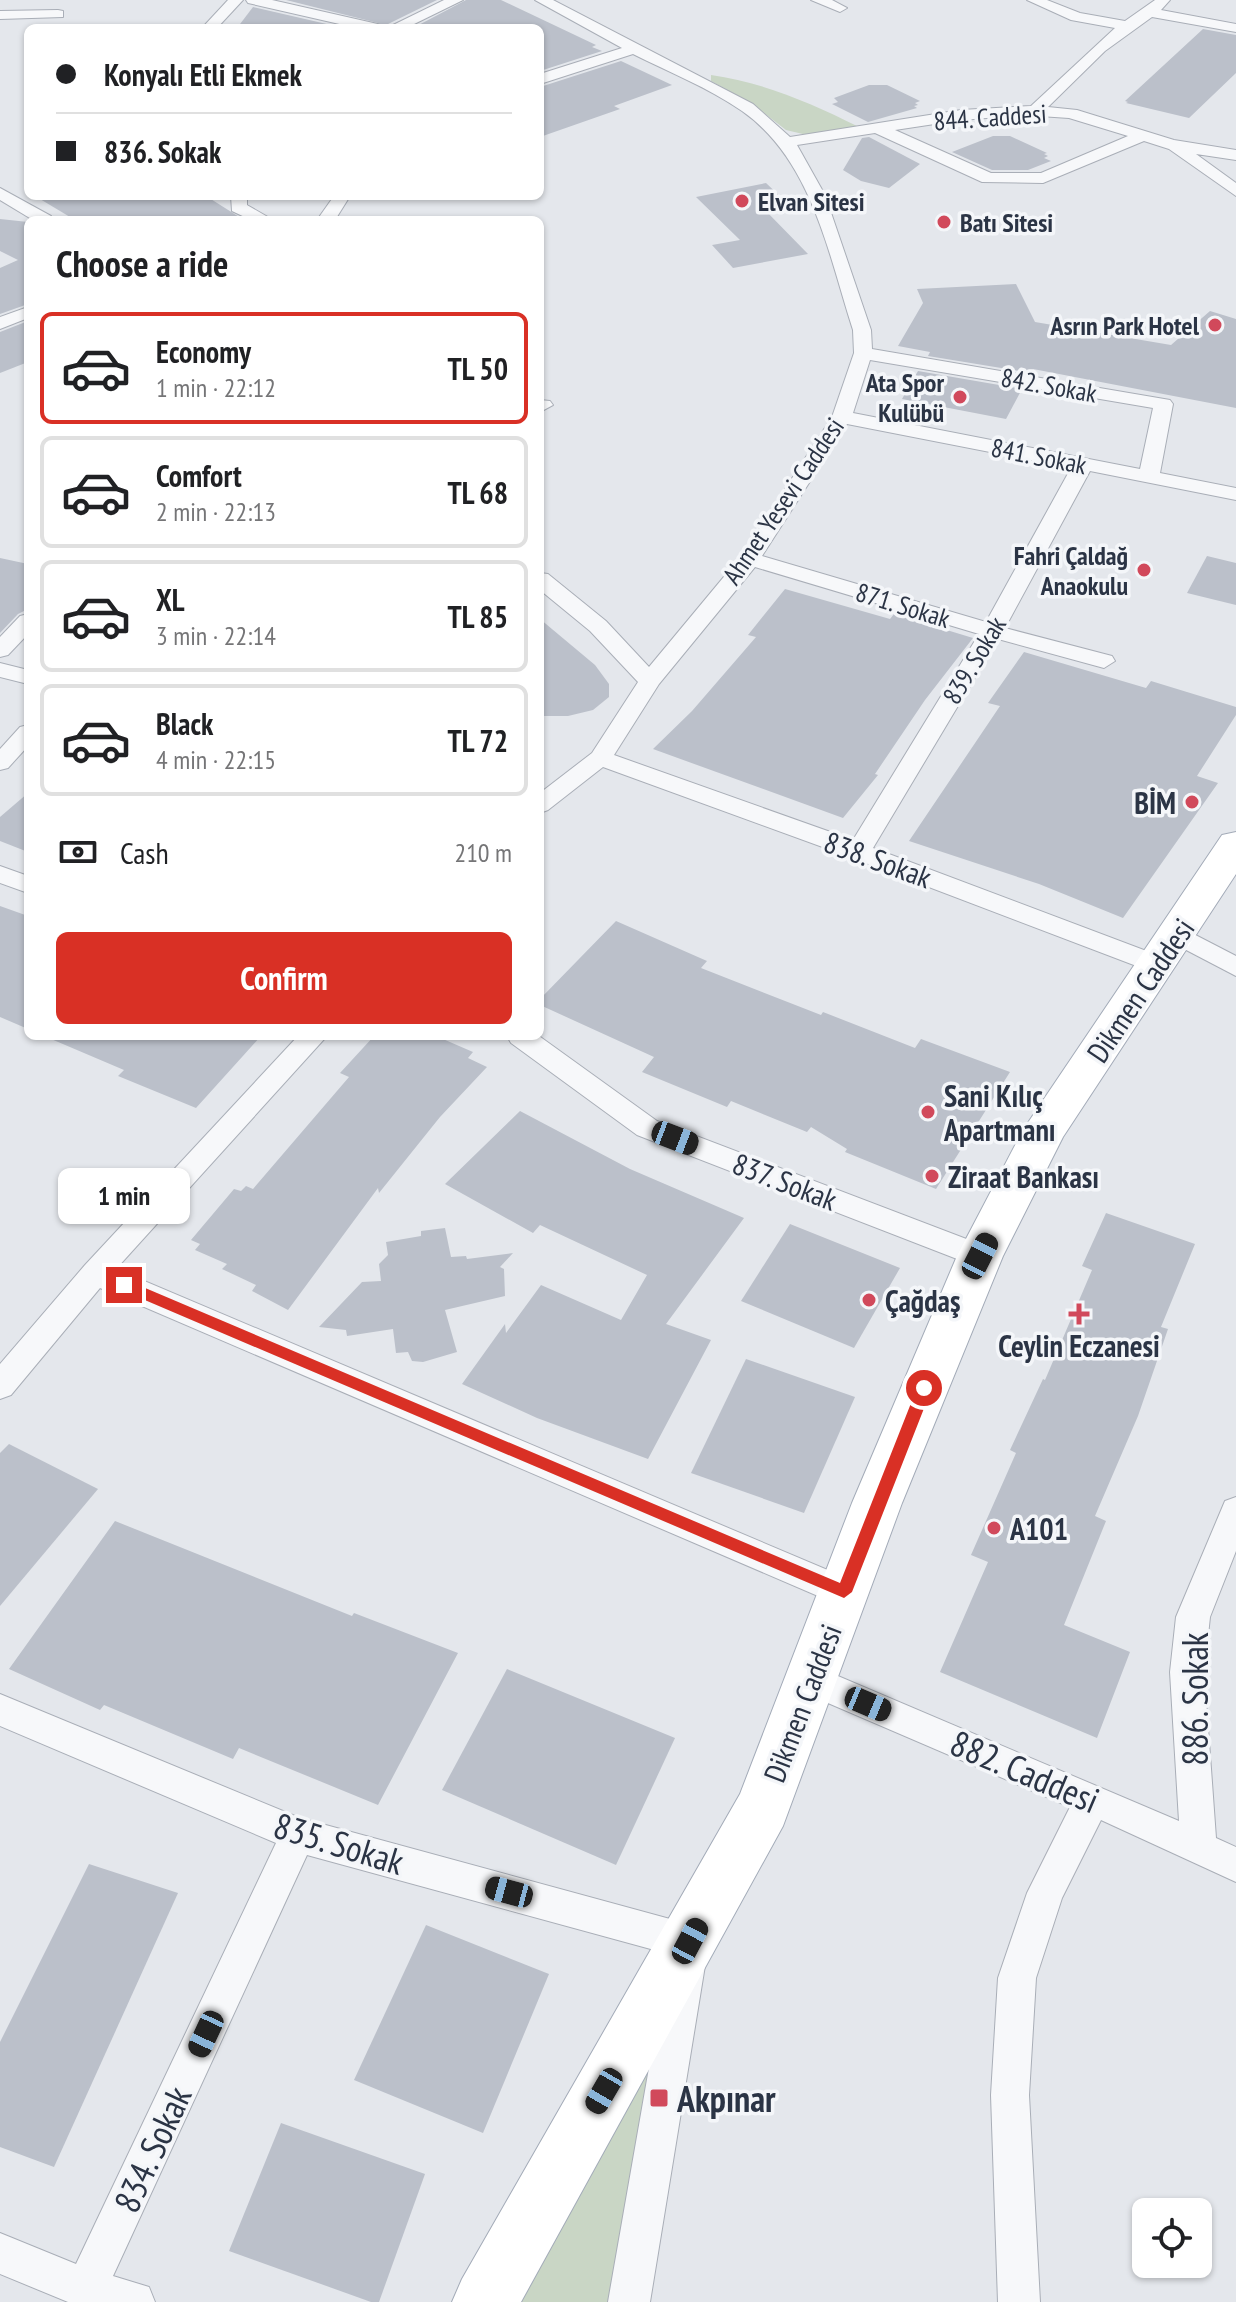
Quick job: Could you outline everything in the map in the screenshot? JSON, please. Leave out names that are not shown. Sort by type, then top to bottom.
[{"type":"main road","name":"Dikmen Caddesi","points":[[485,2302],[763,1807],[877,1503],[980,1256],[1045,1130],[1236,844]]},
{"type":"street","points":[[213,24],[236,0]]},
{"type":"street","points":[[253,0],[359,24]]},
{"type":"street","points":[[403,24],[456,0]]},
{"type":"street","name":"Ahmet Yesevi Caddesi","points":[[542,0],[747,107],[787,142],[817,195],[862,330],[863,353],[842,417],[750,559],[650,681],[600,758],[544,802]]},
{"type":"street","points":[[818,0],[840,8]]},
{"type":"street","points":[[1034,0],[1076,17],[1127,26]]},
{"type":"street","points":[[1035,111],[1059,83],[1127,26],[1152,13],[1163,0]]},
{"type":"street","points":[[1152,13],[1236,28]]},
{"type":"street","points":[[0,15],[58,14]]},
{"type":"street","points":[[544,78],[636,48]]},
{"type":"street","name":"844. Caddesi","points":[[787,142],[961,115],[1035,111],[1071,113],[1172,145],[1236,155]]},
{"type":"street","points":[[877,128],[988,178],[1043,178],[1142,136]]},
{"type":"street","points":[[1172,145],[1236,191]]},
{"type":"street","points":[[0,193],[38,216]]},
{"type":"street","points":[[239,200],[238,207],[256,216]]},
{"type":"street","points":[[0,323],[24,314]]},
{"type":"street","name":"842. Sokak","points":[[863,353],[1163,404],[1149,476]]},
{"type":"street","name":"841. Sokak","points":[[842,417],[1236,494]]},
{"type":"street","name":"839. Sokak","points":[[859,851],[992,631],[1083,465]]},
{"type":"street","name":"871. Sokak","points":[[750,559],[1104,661]]},
{"type":"street","points":[[544,582],[598,626],[650,681]]},
{"type":"street","points":[[0,650],[24,625]]},
{"type":"street","points":[[0,670],[24,676]]},
{"type":"street","points":[[0,763],[24,736]]},
{"type":"street","name":"838. Sokak","points":[[600,758],[859,851],[1167,949],[1236,967]]},
{"type":"street","points":[[0,874],[24,883]]},
{"type":"street","points":[[0,1386],[95,1273],[310,1040]]},
{"type":"street","name":"837. Sokak","points":[[526,1040],[647,1128],[980,1256]]},
{"type":"street","points":[[95,1273],[844,1592]]},
{"type":"street","name":"886. Sokak","points":[[1199,1848],[1187,1672],[1193,1617],[1236,1511]]},
{"type":"street","name":"882. Caddesi","points":[[812,1680],[1093,1799],[1236,1865]]},
{"type":"street","name":"835. Sokak","points":[[0,1710],[298,1835],[690,1941]]},
{"type":"street","points":[[1019,2302],[1010,2095],[1017,1978],[1045,1893],[1093,1799]]},
{"type":"street","name":"834. Sokak","points":[[86,2289],[298,1835]]},
{"type":"street","points":[[629,2302],[690,1941]]},
{"type":"street","points":[[0,2253],[86,2289],[134,2302]]},
{"type":"green space","points":[[711,75],[786,94],[857,126],[807,135],[786,130],[751,103],[711,81]]},
{"type":"green space","points":[[690,1941],[629,2302],[485,2302]]},
{"type":"building","points":[[286,0],[437,0],[388,24]]},
{"type":"building","points":[[466,0],[501,0],[596,45],[592,47],[602,51],[544,70],[544,24],[421,24]]},
{"type":"building","points":[[253,7],[327,24],[240,24]]},
{"type":"building","points":[[1203,29],[1236,35],[1236,73],[1189,118],[1126,103],[1125,101]]},
{"type":"building","points":[[621,61],[672,85],[614,106],[620,109],[544,136],[544,86]]},
{"type":"building","points":[[869,85],[887,85],[920,101],[915,103],[917,108],[868,122],[832,104],[838,102],[834,98]]},
{"type":"building","points":[[993,136],[1010,136],[1047,153],[1044,154],[1048,156],[1044,158],[1051,161],[1028,170],[992,170],[952,152]]},
{"type":"building","points":[[869,137],[920,164],[889,188],[861,181],[843,170],[862,138]]},
{"type":"building","points":[[766,183],[788,204],[764,209],[808,254],[733,268],[712,245],[740,240],[696,197]]},
{"type":"building","points":[[42,200],[212,200],[238,216],[68,216]]},
{"type":"building","points":[[0,219],[24,222],[24,305],[0,314],[0,268],[18,260],[0,251]]},
{"type":"building","points":[[1016,284],[1035,322],[1171,345],[1210,311],[1236,319],[1236,408],[1033,369],[1031,373],[928,356],[930,352],[898,346],[923,303],[917,289]]},
{"type":"building","points":[[24,323],[24,364],[0,373],[0,332]]},
{"type":"building","name":"Ata Spor Kulübü","points":[[918,371],[1022,389],[1006,419],[902,399]]},
{"type":"building","name":"Fahri Çaldağ Anaokulu","points":[[1207,556],[1236,563],[1236,605],[1187,593]]},
{"type":"building","points":[[0,558],[24,563],[24,611],[0,633]]},
{"type":"building","points":[[785,589],[890,619],[894,614],[973,638],[925,700],[875,774],[878,775],[843,818],[653,749],[692,711],[756,637],[748,635]]},
{"type":"building","points":[[544,622],[595,665],[609,684],[609,697],[593,710],[568,716],[544,716]]},
{"type":"building","points":[[1024,652],[1146,688],[1151,681],[1236,707],[1236,715],[1197,776],[1218,783],[1123,918],[1039,884],[909,841],[1000,706],[988,703]]},
{"type":"building","points":[[24,796],[24,850],[0,841],[0,817]]},
{"type":"building","points":[[0,906],[24,915],[24,1027],[0,1017]]},
{"type":"building","points":[[616,921],[707,961],[701,968],[821,1015],[823,1012],[915,1048],[921,1039],[1010,1072],[936,1189],[845,1152],[847,1149],[811,1127],[807,1132],[731,1101],[727,1107],[642,1072],[654,1057],[544,1007],[544,995]]},
{"type":"building","points":[[53,1040],[257,1040],[196,1108],[118,1076],[124,1070]]},
{"type":"building","points":[[370,1040],[445,1040],[473,1052],[468,1058],[487,1067],[440,1117],[379,1193],[378,1188],[288,1310],[252,1291],[256,1285],[222,1269],[227,1264],[195,1250],[200,1244],[191,1240],[234,1189],[241,1191],[246,1186],[253,1189],[349,1077],[340,1073]]},
{"type":"building","points":[[520,1111],[630,1169],[744,1218],[666,1324],[711,1340],[648,1459],[537,1418],[462,1384],[505,1324],[506,1333],[541,1285],[621,1320],[647,1275],[540,1225],[533,1233],[445,1184]]},
{"type":"building","points":[[1106,1213],[1195,1244],[1161,1327],[1168,1329],[1138,1416],[1095,1516],[1106,1521],[1064,1625],[1130,1652],[1097,1738],[940,1672],[988,1562],[971,1555],[1016,1453],[1010,1450],[1045,1380],[1092,1270],[1082,1266]]},
{"type":"building","points":[[790,1224],[900,1268],[854,1348],[741,1301]]},
{"type":"building","points":[[445,1228],[451,1257],[466,1256],[467,1259],[513,1253],[500,1267],[504,1269],[505,1296],[445,1310],[457,1352],[423,1362],[412,1361],[408,1352],[396,1353],[393,1329],[347,1336],[346,1330],[319,1327],[362,1282],[381,1281],[379,1264],[388,1255],[386,1242],[421,1236],[421,1231]]},
{"type":"building","points":[[746,1359],[855,1397],[804,1513],[691,1473]]},
{"type":"building","points":[[9,1444],[98,1489],[0,1606],[0,1453]]},
{"type":"building","points":[[115,1521],[352,1616],[354,1613],[458,1653],[378,1805],[239,1748],[233,1759],[104,1705],[100,1710],[9,1669]]},
{"type":"building","points":[[507,1669],[675,1738],[616,1865],[442,1790]]},
{"type":"building","points":[[89,1864],[178,1893],[54,2167],[0,2147],[0,2042]]},
{"type":"building","points":[[426,1925],[549,1974],[483,2133],[354,2080]]},
{"type":"building","points":[[281,2123],[425,2174],[379,2302],[371,2302],[229,2251]]},
{"type":"place","name":"Elvan Sitesi","points":[[742,201]]},
{"type":"place","name":"Batı Sitesi","points":[[944,222]]},
{"type":"place","name":"Asrın Park Hotel","points":[[1215,325]]},
{"type":"place","name":"Ata Spor Kulübü","points":[[960,397]]},
{"type":"place","name":"Fahri Çaldağ Anaokulu","points":[[1144,570]]},
{"type":"place","name":"BİM","points":[[1192,802]]},
{"type":"place","name":"Sani Kılıç Apartmanı","points":[[928,1112]]},
{"type":"place","name":"Ziraat Bankası","points":[[932,1176]]},
{"type":"place","name":"Çağdaş","points":[[869,1300]]},
{"type":"place","name":"Ceylin Eczanesi","points":[[1079,1314]]},
{"type":"place","name":"A101","points":[[994,1528]]},
{"type":"place","name":"Akpınar","points":[[659,2098]]},
{"type":"route","points":[[124,1285],[844,1592],[924,1388]]}]
